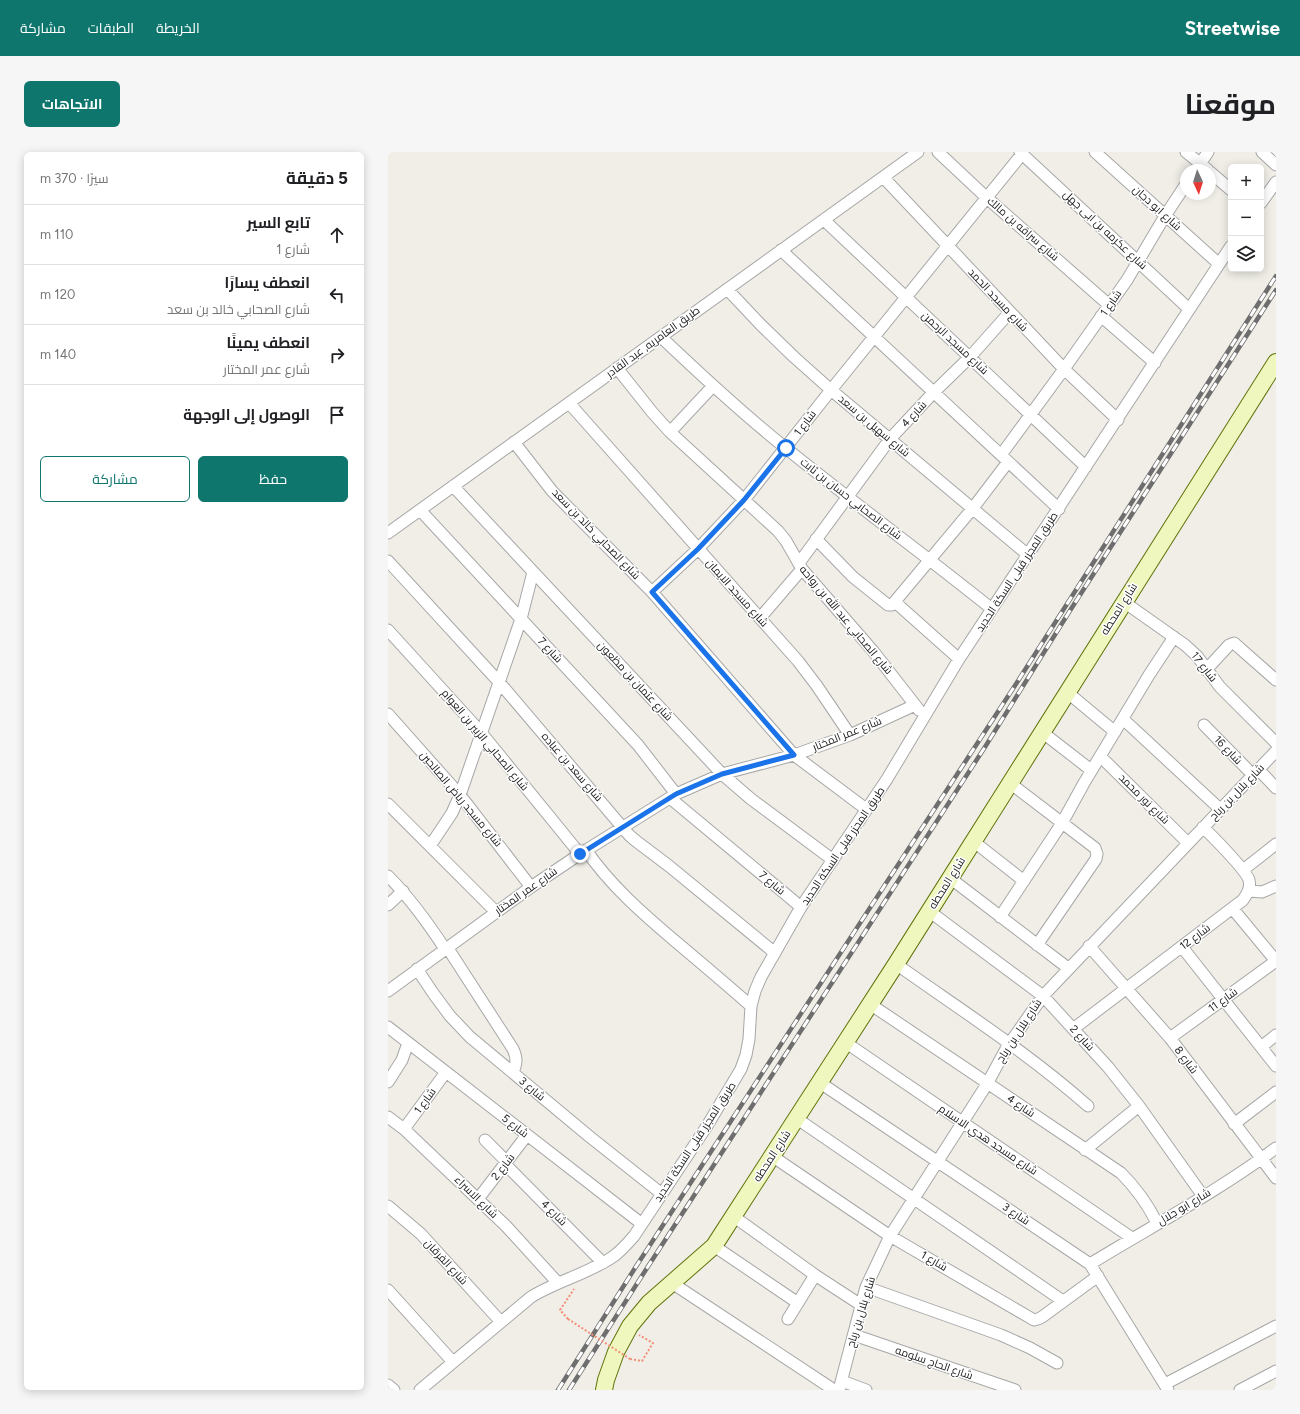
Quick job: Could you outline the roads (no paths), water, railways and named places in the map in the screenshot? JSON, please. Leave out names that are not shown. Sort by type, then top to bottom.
[{"type":"street","name":"طريق العامريه, عبد القادر","points":[[388,533],[918,152]]},
{"type":"street","name":"شارع سراقه بن مالك","points":[[938,152],[987,198],[1109,305]]},
{"type":"street","name":"شارع ابو دجان","points":[[1095,152],[1219,264]]},
{"type":"street","points":[[1186,152],[1197,164]]},
{"type":"street","points":[[1203,164],[1208,152]]},
{"type":"street","points":[[1262,152],[1276,165]]},
{"type":"street","name":"شارع 1","points":[[652,592],[698,549],[744,500],[873,337],[987,198],[1021,153]]},
{"type":"street","name":"شارع عكرمه بن ابى جهل","points":[[1021,153],[1189,309]]},
{"type":"street","name":"شارع مسجد الحمد","points":[[883,177],[1064,369],[1118,420]]},
{"type":"street","points":[[1216,177],[1228,187]]},
{"type":"street","points":[[1263,200],[1276,182]]},
{"type":"street","name":"شارع 1","points":[[895,602],[972,508],[1005,459],[1031,415],[1133,271],[1180,193]]},
{"type":"street","name":"شارع مسجد الرحمن","points":[[824,220],[1086,467]]},
{"type":"street","points":[[781,250],[1059,509]]},
{"type":"street","name":"طريق المجزر قبلى السكة الحديد","points":[[420,1390],[531,1297],[544,1289],[603,1263],[615,1256],[625,1247],[642,1224],[707,1126],[741,1069],[749,1040],[755,991],[761,977],[801,907],[887,780],[959,659],[1118,420],[1228,250]]},
{"type":"street","name":"شارع سهيل بن سعد","points":[[727,289],[766,330],[831,390],[1028,555]]},
{"type":"street","name":"شارع 4","points":[[760,618],[800,566],[816,539],[890,439],[933,393],[970,357],[1010,312]]},
{"type":"street","points":[[1102,316],[1155,363]]},
{"type":"street","name":"شارع الصحابي حسان بن ثابت","points":[[661,337],[713,386],[786,448],[930,559],[992,610]]},
{"type":"street","name":"شارع المحطه","points":[[604,1390],[616,1352],[629,1329],[649,1303],[714,1246],[896,964],[1276,362]]},
{"type":"street","name":"شارع الصحابي عبد الله بن رواحه","points":[[617,368],[670,432],[778,531],[786,541],[800,566],[873,651],[924,717]]},
{"type":"street","points":[[670,432],[713,386]]},
{"type":"street","name":"شارع مسجد الايمان","points":[[569,403],[808,674],[850,735]]},
{"type":"street","name":"شارع الصحابي خالد بن سعد","points":[[514,442],[552,491],[652,592],[794,755],[866,809]]},
{"type":"street","name":"شارع عثمان بن مظعون","points":[[453,486],[722,774],[751,799],[833,860]]},
{"type":"street","name":"شارع 7","points":[[420,510],[638,745],[673,796],[801,907]]},
{"type":"street","points":[[816,539],[853,577],[888,605],[892,605],[895,602],[959,659]]},
{"type":"street","name":"شارع سعد بن عباده","points":[[388,561],[499,682],[636,842],[669,866],[775,952]]},
{"type":"street","points":[[430,846],[452,813],[460,795],[521,619],[534,572]]},
{"type":"street","name":"شارع 17","points":[[1124,602],[1174,637],[1196,656],[1220,687],[1276,743]]},
{"type":"street","name":"شارع الصحابي الزبير بن العوام","points":[[388,630],[482,733],[583,852],[619,890],[648,918],[752,1006]]},
{"type":"street","points":[[1000,917],[1062,823],[1091,770],[1174,637]]},
{"type":"street","points":[[1206,670],[1229,645],[1234,643],[1276,680]]},
{"type":"street","points":[[1067,692],[1115,732]]},
{"type":"street","name":"شارع عمر المختار","points":[[388,990],[531,887],[583,852],[673,796],[722,774],[794,755],[850,735],[915,705]]},
{"type":"street","name":"شارع مسجد رياض الصالحين","points":[[388,714],[460,795],[531,887]]},
{"type":"street","points":[[1123,719],[1220,809]]},
{"type":"street","name":"شارع 16","points":[[1204,725],[1256,772]]},
{"type":"street","points":[[1042,732],[1091,770]]},
{"type":"street","name":"شارع بلال بن رباح","points":[[840,1386],[866,1287],[890,1236],[987,1084],[1010,1043],[1042,996],[1276,751]]},
{"type":"street","name":"شارع نور محمد","points":[[1100,756],[1188,843]]},
{"type":"street","points":[[1256,772],[1276,788]]},
{"type":"street","points":[[1010,783],[1095,848],[1097,854],[1096,859],[1037,945]]},
{"type":"street","points":[[388,804],[496,912]]},
{"type":"street","points":[[1203,827],[1243,870],[1249,880],[1249,891],[1262,892],[1276,886]]},
{"type":"street","points":[[973,841],[1024,881]]},
{"type":"street","points":[[1243,870],[1276,844]]},
{"type":"street","points":[[388,876],[403,891],[446,948],[513,1049],[516,1056],[516,1064],[513,1072]]},
{"type":"street","points":[[950,878],[1068,968]]},
{"type":"street","points":[[388,905],[403,891]]},
{"type":"street","name":"شارع 12","points":[[1073,1029],[1232,909],[1243,900],[1249,891]]},
{"type":"street","points":[[1232,909],[1276,961]]},
{"type":"street","name":"شارع 2","points":[[929,911],[1042,996],[1108,1067],[1139,1106],[1203,1196]]},
{"type":"street","name":"شارع 8","points":[[1089,946],[1170,1038],[1276,1178]]},
{"type":"street","points":[[1182,947],[1276,1066]]},
{"type":"street","name":"شارع 11","points":[[1170,1038],[1276,961]]},
{"type":"street","points":[[896,964],[1010,1043],[1063,1084],[1088,1106]]},
{"type":"street","name":"شارع 3","points":[[417,969],[450,1016],[470,1037],[590,1137],[662,1194]]},
{"type":"street","name":"شارع 4","points":[[870,1004],[1121,1173],[1136,1188],[1148,1205],[1157,1224]]},
{"type":"street","name":"شارع 5","points":[[388,1027],[642,1224]]},
{"type":"street","points":[[1261,1047],[1276,1035]]},
{"type":"street","name":"شارع مسجد هدي الاسلام","points":[[845,1042],[1132,1238]]},
{"type":"street","points":[[388,1082],[400,1064],[408,1043]]},
{"type":"street","name":"شارع 1","points":[[404,1129],[446,1072]]},
{"type":"street","name":"شارع 3","points":[[819,1082],[1090,1264],[1166,1387]]},
{"type":"street","points":[[1234,1124],[1276,1092]]},
{"type":"street","points":[[1085,1150],[1139,1106]]},
{"type":"street","name":"شارع الاسراء","points":[[388,1117],[404,1129],[478,1199],[522,1242],[558,1283]]},
{"type":"street","points":[[796,1118],[1063,1302]]},
{"type":"street","name":"شارع 2","points":[[478,1199],[527,1135]]},
{"type":"street","name":"شارع 4","points":[[485,1140],[603,1263]]},
{"type":"street","name":"شارع ابو جلال","points":[[1090,1264],[1203,1196],[1276,1148]]},
{"type":"street","name":"شارع 1","points":[[772,1156],[890,1236],[1034,1320],[1042,1317],[1098,1276]]},
{"type":"street","name":"شارع الفرقان","points":[[388,1206],[421,1234],[501,1322]]},
{"type":"street","points":[[733,1216],[861,1306]]},
{"type":"street","points":[[714,1246],[798,1303]]},
{"type":"street","points":[[788,1319],[815,1275]]},
{"type":"street","points":[[672,1283],[834,1390]]},
{"type":"street","points":[[866,1287],[1001,1335],[1030,1348],[1057,1364]]},
{"type":"street","points":[[388,1290],[453,1362]]},
{"type":"street","points":[[1166,1387],[1276,1326]]},
{"type":"street","name":"شارع الحاج سلومه","points":[[854,1335],[1015,1390]]},
{"type":"street","points":[[1240,1390],[1276,1371]]},
{"type":"street","points":[[388,1385],[394,1390]]},
{"type":"street","points":[[840,1386],[866,1390]]},
{"type":"railway","points":[[558,1390],[635,1268],[1016,684],[1276,276]]},
{"type":"railway","points":[[569,1390],[985,747],[1071,609],[1276,290]]}]
